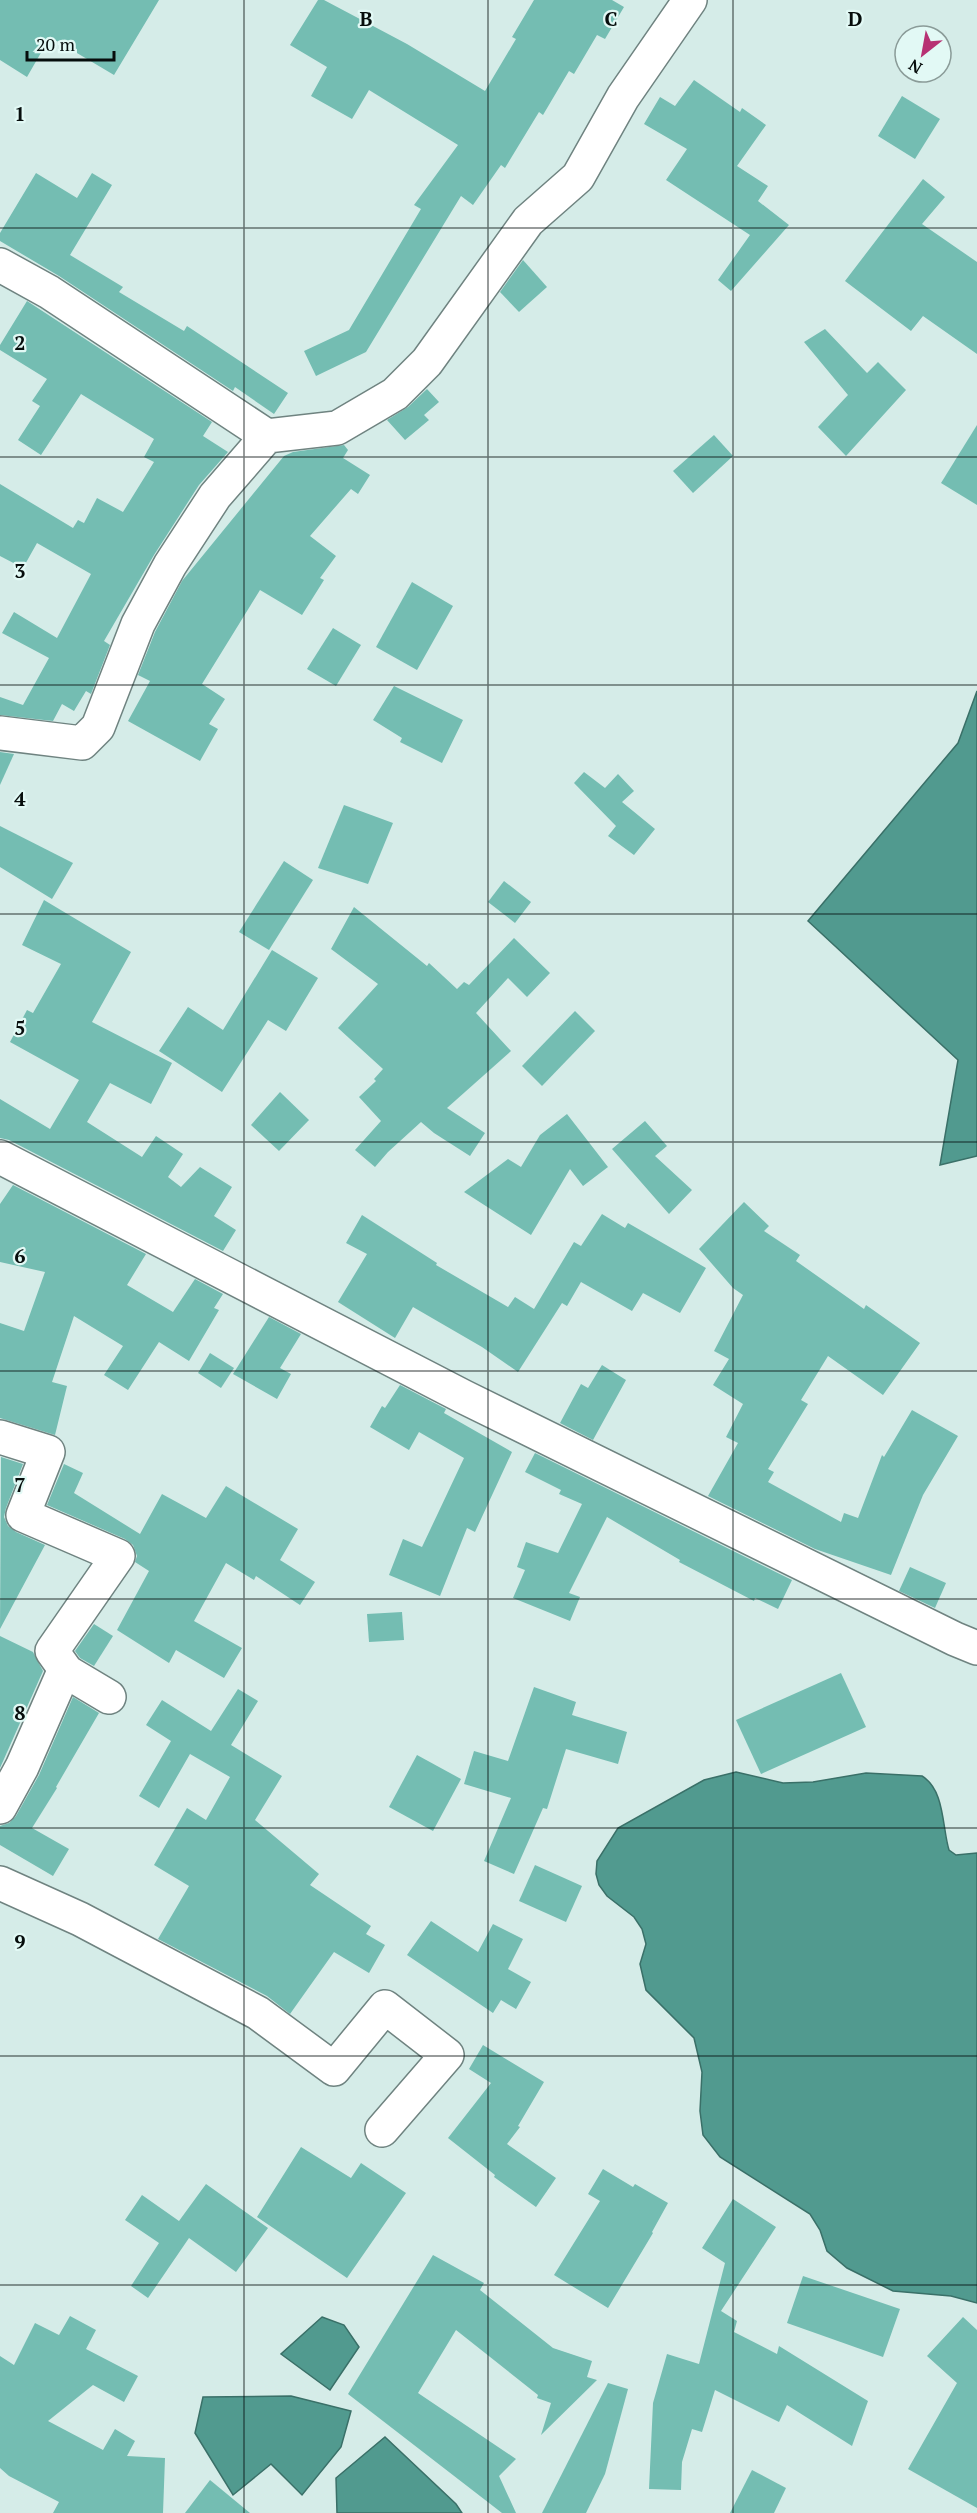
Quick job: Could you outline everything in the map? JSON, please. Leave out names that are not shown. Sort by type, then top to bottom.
[{"type":"street","points":[[0,265],[49,292],[267,436],[337,428],[395,394],[427,362],[528,222],[578,177],[623,98],[690,0]]},
{"type":"street","points":[[0,733],[82,743],[98,727],[138,624],[170,565],[214,496],[267,436]]},
{"type":"street","points":[[0,1157],[464,1397],[955,1640],[977,1648]]},
{"type":"street","points":[[0,1437],[48,1452],[23,1515],[118,1556],[52,1651],[67,1672],[109,1697]]},
{"type":"street","points":[[0,1807],[22,1767],[61,1678],[67,1672]]},
{"type":"street","points":[[0,1883],[80,1919],[258,2013],[334,2069],[385,2007],[447,2055],[382,2130]]},
{"type":"shaded area","points":[[977,691],[977,1156],[940,1165],[958,1060],[808,921],[958,743]]},
{"type":"shaded area","points":[[736,1772],[783,1783],[813,1782],[866,1773],[922,1776],[935,1790],[939,1800],[949,1850],[956,1855],[977,1853],[977,2303],[951,2296],[893,2291],[847,2268],[827,2251],[820,2230],[810,2214],[720,2157],[703,2135],[700,2111],[702,2072],[694,2038],[646,1990],[640,1964],[646,1944],[642,1929],[634,1917],[607,1896],[599,1885],[596,1874],[597,1861],[618,1828],[704,1780]]},
{"type":"shaded area","points":[[322,2317],[344,2325],[359,2347],[330,2390],[281,2354]]},
{"type":"shaded area","points":[[291,2396],[351,2411],[341,2447],[302,2495],[271,2464],[233,2495],[195,2433],[203,2397]]},
{"type":"shaded area","points":[[385,2437],[456,2504],[462,2513],[337,2513],[336,2478]]},
{"type":"building","points":[[0,0],[159,0],[114,75],[50,37],[27,77],[0,60]]},
{"type":"building","points":[[318,0],[324,0],[407,44],[485,91],[516,39],[512,37],[534,0],[612,0],[624,7],[605,39],[597,35],[574,74],[569,71],[543,115],[539,112],[505,168],[501,165],[473,205],[461,196],[366,352],[316,376],[304,351],[349,330],[421,209],[414,205],[458,145],[369,90],[352,119],[311,96],[327,67],[290,45]]},
{"type":"building","points":[[694,80],[740,112],[742,108],[766,125],[737,166],[768,186],[758,201],[789,225],[731,291],[718,280],[750,235],[666,180],[687,149],[644,124],[660,97],[675,106]]},
{"type":"building","points":[[902,96],[940,119],[915,159],[878,136]]},
{"type":"building","points":[[36,173],[77,198],[92,173],[112,185],[70,255],[123,287],[119,292],[184,331],[187,326],[288,393],[274,414],[235,387],[233,391],[59,276],[0,241],[0,233]]},
{"type":"building","points":[[923,179],[945,197],[922,224],[977,262],[977,354],[923,316],[911,331],[845,281]]},
{"type":"building","points":[[523,260],[547,287],[519,312],[500,292]]},
{"type":"building","points":[[27,301],[212,422],[203,436],[228,452],[199,485],[154,555],[104,641],[110,645],[91,694],[86,691],[74,711],[62,704],[53,721],[0,715],[0,697],[23,705],[49,658],[2,633],[14,612],[57,638],[91,574],[37,543],[23,568],[0,556],[0,484],[73,528],[78,520],[84,523],[97,498],[123,512],[154,462],[144,457],[154,439],[81,394],[41,455],[18,440],[40,406],[32,401],[47,379],[0,350],[0,345]]},
{"type":"building","points":[[825,329],[867,373],[878,362],[906,390],[846,456],[818,427],[848,395],[804,342]]},
{"type":"building","points":[[427,389],[439,402],[424,415],[429,420],[405,440],[387,420],[408,407]]},
{"type":"building","points":[[977,425],[977,505],[941,483]]},
{"type":"building","points":[[714,435],[733,456],[693,493],[673,471]]},
{"type":"building","points":[[344,445],[348,450],[343,458],[370,475],[358,494],[351,489],[310,536],[336,556],[320,578],[324,580],[302,615],[260,590],[202,684],[225,699],[209,724],[218,729],[200,761],[128,721],[150,681],[138,675],[155,632],[182,581],[284,456],[293,452]]},
{"type":"building","points":[[412,582],[453,606],[417,670],[376,647]]},
{"type":"building","points":[[333,628],[361,645],[336,686],[307,669]]},
{"type":"building","points":[[394,686],[463,720],[442,763],[400,742],[402,738],[373,720]]},
{"type":"building","points":[[0,752],[14,754],[0,785]]},
{"type":"building","points":[[584,772],[605,788],[618,774],[634,791],[622,802],[655,829],[634,855],[608,836],[616,826],[574,783]]},
{"type":"building","points":[[344,805],[393,823],[368,884],[318,868]]},
{"type":"building","points":[[0,826],[73,863],[52,899],[0,867]]},
{"type":"building","points":[[284,861],[313,880],[269,950],[239,932]]},
{"type":"building","points":[[504,881],[531,902],[515,923],[488,902]]},
{"type":"building","points":[[44,900],[131,952],[92,1022],[172,1063],[151,1104],[110,1083],[87,1122],[142,1157],[156,1136],[183,1154],[168,1177],[181,1187],[200,1167],[232,1187],[214,1216],[236,1230],[223,1251],[9,1140],[0,1138],[0,1099],[50,1129],[79,1080],[10,1042],[27,1010],[33,1013],[61,964],[22,945]]},
{"type":"building","points":[[354,907],[427,966],[429,963],[457,989],[464,982],[469,985],[514,938],[550,973],[527,997],[508,978],[476,1013],[511,1051],[447,1108],[485,1133],[470,1156],[421,1122],[375,1167],[355,1150],[381,1121],[359,1097],[376,1081],[374,1079],[383,1069],[338,1028],[378,984],[331,949]]},
{"type":"building","points":[[272,950],[318,978],[286,1031],[268,1020],[222,1092],[159,1051],[188,1007],[223,1030]]},
{"type":"building","points":[[575,1011],[595,1031],[542,1086],[522,1066]]},
{"type":"building","points":[[280,1092],[309,1120],[279,1151],[251,1125]]},
{"type":"building","points":[[567,1114],[608,1167],[583,1186],[570,1169],[531,1235],[464,1192],[508,1159],[521,1167],[540,1135]]},
{"type":"building","points":[[645,1121],[667,1146],[655,1156],[692,1190],[669,1214],[612,1149]]},
{"type":"building","points":[[13,1185],[146,1254],[127,1285],[173,1312],[195,1279],[223,1294],[214,1308],[219,1310],[189,1361],[159,1342],[128,1390],[104,1375],[123,1346],[74,1316],[52,1382],[67,1386],[55,1435],[0,1418],[0,1323],[24,1331],[45,1272],[0,1262],[0,1204]]},
{"type":"building","points":[[744,1202],[769,1226],[764,1231],[800,1255],[796,1261],[864,1309],[866,1305],[920,1343],[883,1395],[828,1356],[801,1400],[808,1404],[768,1469],[774,1472],[768,1482],[841,1522],[844,1513],[858,1518],[882,1455],[884,1457],[912,1410],[958,1436],[923,1495],[891,1575],[815,1549],[708,1496],[738,1443],[726,1437],[743,1404],[713,1385],[729,1359],[714,1351],[743,1295],[733,1288],[699,1249]]},
{"type":"building","points":[[602,1214],[625,1228],[628,1223],[706,1268],[680,1313],[643,1293],[632,1311],[581,1282],[567,1306],[562,1303],[518,1372],[482,1347],[413,1307],[395,1338],[338,1302],[367,1254],[346,1243],[362,1215],[437,1263],[436,1265],[508,1307],[515,1297],[534,1309],[574,1242],[581,1246]]},
{"type":"building","points":[[269,1317],[301,1334],[280,1368],[291,1374],[277,1399],[233,1374]]},
{"type":"building","points":[[210,1353],[234,1368],[221,1388],[198,1373]]},
{"type":"building","points":[[602,1365],[626,1380],[593,1440],[560,1423],[581,1384],[588,1388]]},
{"type":"building","points":[[400,1385],[446,1409],[444,1413],[512,1452],[475,1532],[467,1528],[440,1596],[389,1575],[403,1539],[422,1547],[464,1458],[419,1432],[409,1450],[370,1427],[382,1406],[385,1408]]},
{"type":"building","points":[[535,1453],[792,1580],[778,1609],[755,1598],[754,1601],[679,1562],[680,1560],[607,1517],[569,1593],[580,1597],[570,1621],[513,1598],[525,1570],[517,1567],[526,1542],[558,1553],[582,1504],[559,1494],[561,1490],[525,1472]]},
{"type":"building","points":[[1,1457],[23,1464],[6,1508],[4,1517],[8,1526],[45,1545],[0,1629]]},
{"type":"building","points":[[64,1464],[83,1473],[74,1493],[140,1534],[162,1494],[206,1518],[226,1486],[298,1529],[280,1560],[315,1582],[300,1605],[256,1576],[254,1580],[226,1563],[194,1621],[242,1648],[224,1678],[176,1650],[169,1663],[117,1630],[149,1571],[135,1562],[137,1556],[133,1545],[125,1539],[47,1505]]},
{"type":"building","points":[[910,1567],[946,1583],[935,1608],[899,1591]]},
{"type":"building","points":[[402,1612],[404,1640],[369,1642],[367,1614]]},
{"type":"building","points":[[94,1624],[113,1636],[94,1666],[80,1658],[75,1651]]},
{"type":"building","points":[[0,1636],[33,1652],[43,1671],[0,1768]]},
{"type":"building","points":[[841,1673],[866,1727],[761,1774],[736,1720]]},
{"type":"building","points":[[534,1687],[576,1702],[572,1715],[627,1732],[618,1764],[566,1749],[547,1809],[543,1808],[514,1874],[484,1861],[511,1798],[464,1784],[474,1751],[508,1761]]},
{"type":"building","points":[[238,1689],[258,1701],[231,1745],[282,1776],[255,1820],[319,1874],[310,1885],[371,1926],[366,1934],[385,1945],[369,1973],[334,1952],[290,2014],[267,1996],[158,1939],[189,1886],[154,1865],[187,1808],[206,1820],[230,1777],[190,1754],[159,1808],[139,1796],[171,1741],[146,1725],[162,1700],[211,1731]]},
{"type":"building","points":[[73,1697],[99,1713],[32,1828],[69,1849],[53,1876],[0,1845],[0,1826],[9,1823],[16,1816],[39,1775]]},
{"type":"building","points":[[417,1755],[461,1779],[433,1831],[389,1807]]},
{"type":"building","points":[[535,1865],[582,1886],[566,1922],[519,1901]]},
{"type":"building","points":[[431,1921],[478,1952],[493,1924],[523,1939],[508,1969],[531,1982],[516,2009],[501,2000],[493,2013],[407,1955]]},
{"type":"building","points":[[483,2045],[544,2082],[518,2126],[520,2127],[507,2144],[556,2178],[536,2207],[494,2177],[495,2175],[448,2138],[491,2083],[469,2069]]},
{"type":"building","points":[[301,2147],[351,2178],[361,2163],[406,2193],[347,2278],[257,2217]]},
{"type":"building","points":[[603,2169],[633,2187],[635,2184],[668,2203],[653,2233],[608,2308],[554,2275],[600,2201],[588,2194]]},
{"type":"building","points":[[206,2184],[268,2228],[236,2272],[189,2238],[148,2298],[131,2286],[159,2243],[125,2220],[142,2195],[179,2221]]},
{"type":"building","points":[[733,2199],[776,2227],[721,2311],[737,2321],[734,2332],[777,2354],[779,2346],[868,2401],[852,2446],[787,2405],[779,2422],[715,2390],[702,2432],[692,2429],[682,2462],[681,2490],[649,2489],[653,2403],[667,2354],[699,2364],[725,2263],[702,2248]]},
{"type":"building","points":[[433,2255],[484,2283],[480,2290],[553,2348],[592,2361],[587,2377],[597,2380],[541,2435],[551,2403],[537,2398],[538,2395],[456,2330],[418,2393],[516,2459],[499,2476],[516,2513],[502,2513],[348,2394]]},
{"type":"building","points":[[803,2276],[900,2309],[883,2357],[787,2323]]},
{"type":"building","points":[[70,2316],[96,2330],[86,2349],[138,2376],[124,2402],[93,2385],[48,2421],[103,2450],[115,2429],[135,2441],[127,2456],[165,2458],[163,2513],[53,2513],[59,2502],[9,2476],[0,2468],[0,2356],[14,2365],[35,2323],[59,2335]]},
{"type":"building","points":[[963,2317],[977,2330],[977,2508],[908,2469],[957,2383],[927,2356]]},
{"type":"building","points":[[608,2383],[628,2389],[605,2474],[586,2513],[542,2513]]},
{"type":"building","points":[[752,2470],[786,2488],[774,2513],[730,2513]]},
{"type":"building","points":[[210,2480],[250,2513],[185,2513]]}]
